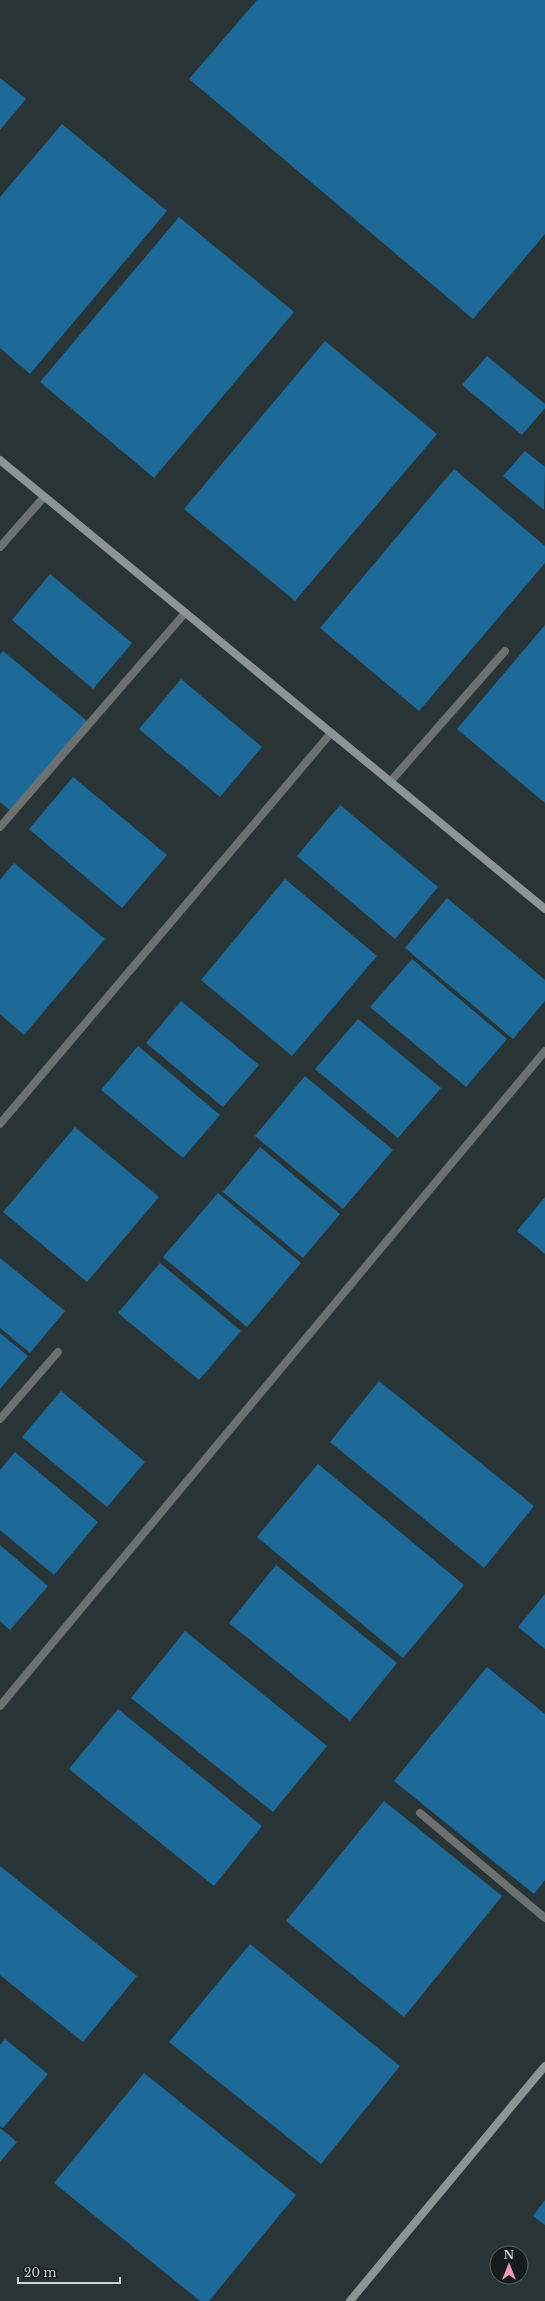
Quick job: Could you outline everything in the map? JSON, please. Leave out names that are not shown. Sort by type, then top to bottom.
[{"type":"street","points":[[0,460],[545,910]]},
{"type":"street","points":[[350,2301],[545,2066]]},
{"type":"lane","points":[[0,547],[44,497]]},
{"type":"lane","points":[[0,827],[185,613]]},
{"type":"lane","points":[[390,782],[506,651]]},
{"type":"lane","points":[[0,1124],[331,733]]},
{"type":"lane","points":[[0,1706],[545,1051]]},
{"type":"lane","points":[[0,1419],[58,1352]]},
{"type":"lane","points":[[420,1813],[545,1918]]},
{"type":"building","points":[[257,0],[545,0],[545,234],[473,319],[189,79]]},
{"type":"building","points":[[0,78],[26,99],[0,130]]},
{"type":"building","points":[[62,124],[167,211],[30,374],[0,348],[0,197]]},
{"type":"building","points":[[179,217],[294,312],[154,478],[40,382]]},
{"type":"building","points":[[325,341],[437,434],[295,601],[184,509]]},
{"type":"building","points":[[487,356],[545,404],[545,408],[522,435],[462,385]]},
{"type":"building","points":[[525,451],[545,467],[544,510],[503,476]]},
{"type":"building","points":[[454,469],[545,546],[545,563],[419,711],[320,628]]},
{"type":"building","points":[[50,574],[132,643],[93,689],[12,620]]},
{"type":"building","points":[[545,625],[545,803],[457,729]]},
{"type":"building","points":[[3,651],[87,721],[11,811],[0,802],[0,655]]},
{"type":"building","points":[[181,679],[262,747],[220,797],[139,729]]},
{"type":"building","points":[[73,777],[167,855],[122,908],[29,829]]},
{"type":"building","points":[[340,805],[438,887],[395,939],[297,856]]},
{"type":"building","points":[[14,863],[105,939],[24,1035],[0,1014],[0,880]]},
{"type":"building","points":[[285,879],[377,956],[292,1056],[201,980]]},
{"type":"building","points":[[447,898],[545,980],[545,1001],[513,1039],[405,948]]},
{"type":"building","points":[[412,959],[507,1039],[466,1087],[370,1007]]},
{"type":"building","points":[[181,1001],[259,1065],[223,1107],[146,1043]]},
{"type":"building","points":[[358,1019],[441,1088],[398,1138],[315,1069]]},
{"type":"building","points":[[138,1046],[220,1115],[183,1158],[101,1090]]},
{"type":"building","points":[[305,1076],[393,1150],[343,1209],[255,1136]]},
{"type":"building","points":[[75,1127],[159,1197],[87,1282],[3,1212]]},
{"type":"building","points":[[260,1147],[340,1214],[303,1258],[223,1192]]},
{"type":"building","points":[[218,1193],[301,1263],[247,1327],[163,1257]]},
{"type":"building","points":[[545,1197],[545,1254],[517,1231]]},
{"type":"building","points":[[0,1258],[65,1311],[30,1353],[0,1328]]},
{"type":"building","points":[[160,1263],[241,1331],[199,1380],[118,1313]]},
{"type":"building","points":[[0,1333],[28,1356],[0,1389]]},
{"type":"building","points":[[379,1381],[534,1506],[484,1568],[330,1442]]},
{"type":"building","points":[[61,1391],[145,1462],[107,1507],[22,1437]]},
{"type":"building","points":[[15,1452],[98,1522],[54,1575],[0,1530],[0,1470]]},
{"type":"building","points":[[318,1464],[464,1585],[403,1658],[257,1537]]},
{"type":"building","points":[[0,1545],[48,1586],[10,1630],[0,1621]]},
{"type":"building","points":[[276,1565],[397,1663],[350,1721],[229,1623]]},
{"type":"building","points":[[545,1594],[545,1649],[518,1627]]},
{"type":"building","points":[[185,1631],[327,1746],[273,1812],[131,1698]]},
{"type":"building","points":[[487,1667],[545,1714],[545,1880],[534,1894],[394,1781]]},
{"type":"building","points":[[118,1709],[262,1826],[214,1886],[69,1769]]},
{"type":"building","points":[[384,1801],[502,1896],[404,2017],[286,1921]]},
{"type":"building","points":[[0,1866],[137,1976],[83,2042],[0,1975]]},
{"type":"building","points":[[250,1944],[400,2066],[321,2164],[169,2042]]},
{"type":"building","points":[[5,2039],[48,2074],[3,2128],[0,2126],[0,2045]]},
{"type":"building","points":[[144,2073],[296,2195],[209,2301],[200,2301],[54,2183]]},
{"type":"building","points":[[0,2128],[17,2142],[0,2162]]},
{"type":"building","points":[[545,2200],[545,2225],[533,2216]]}]
